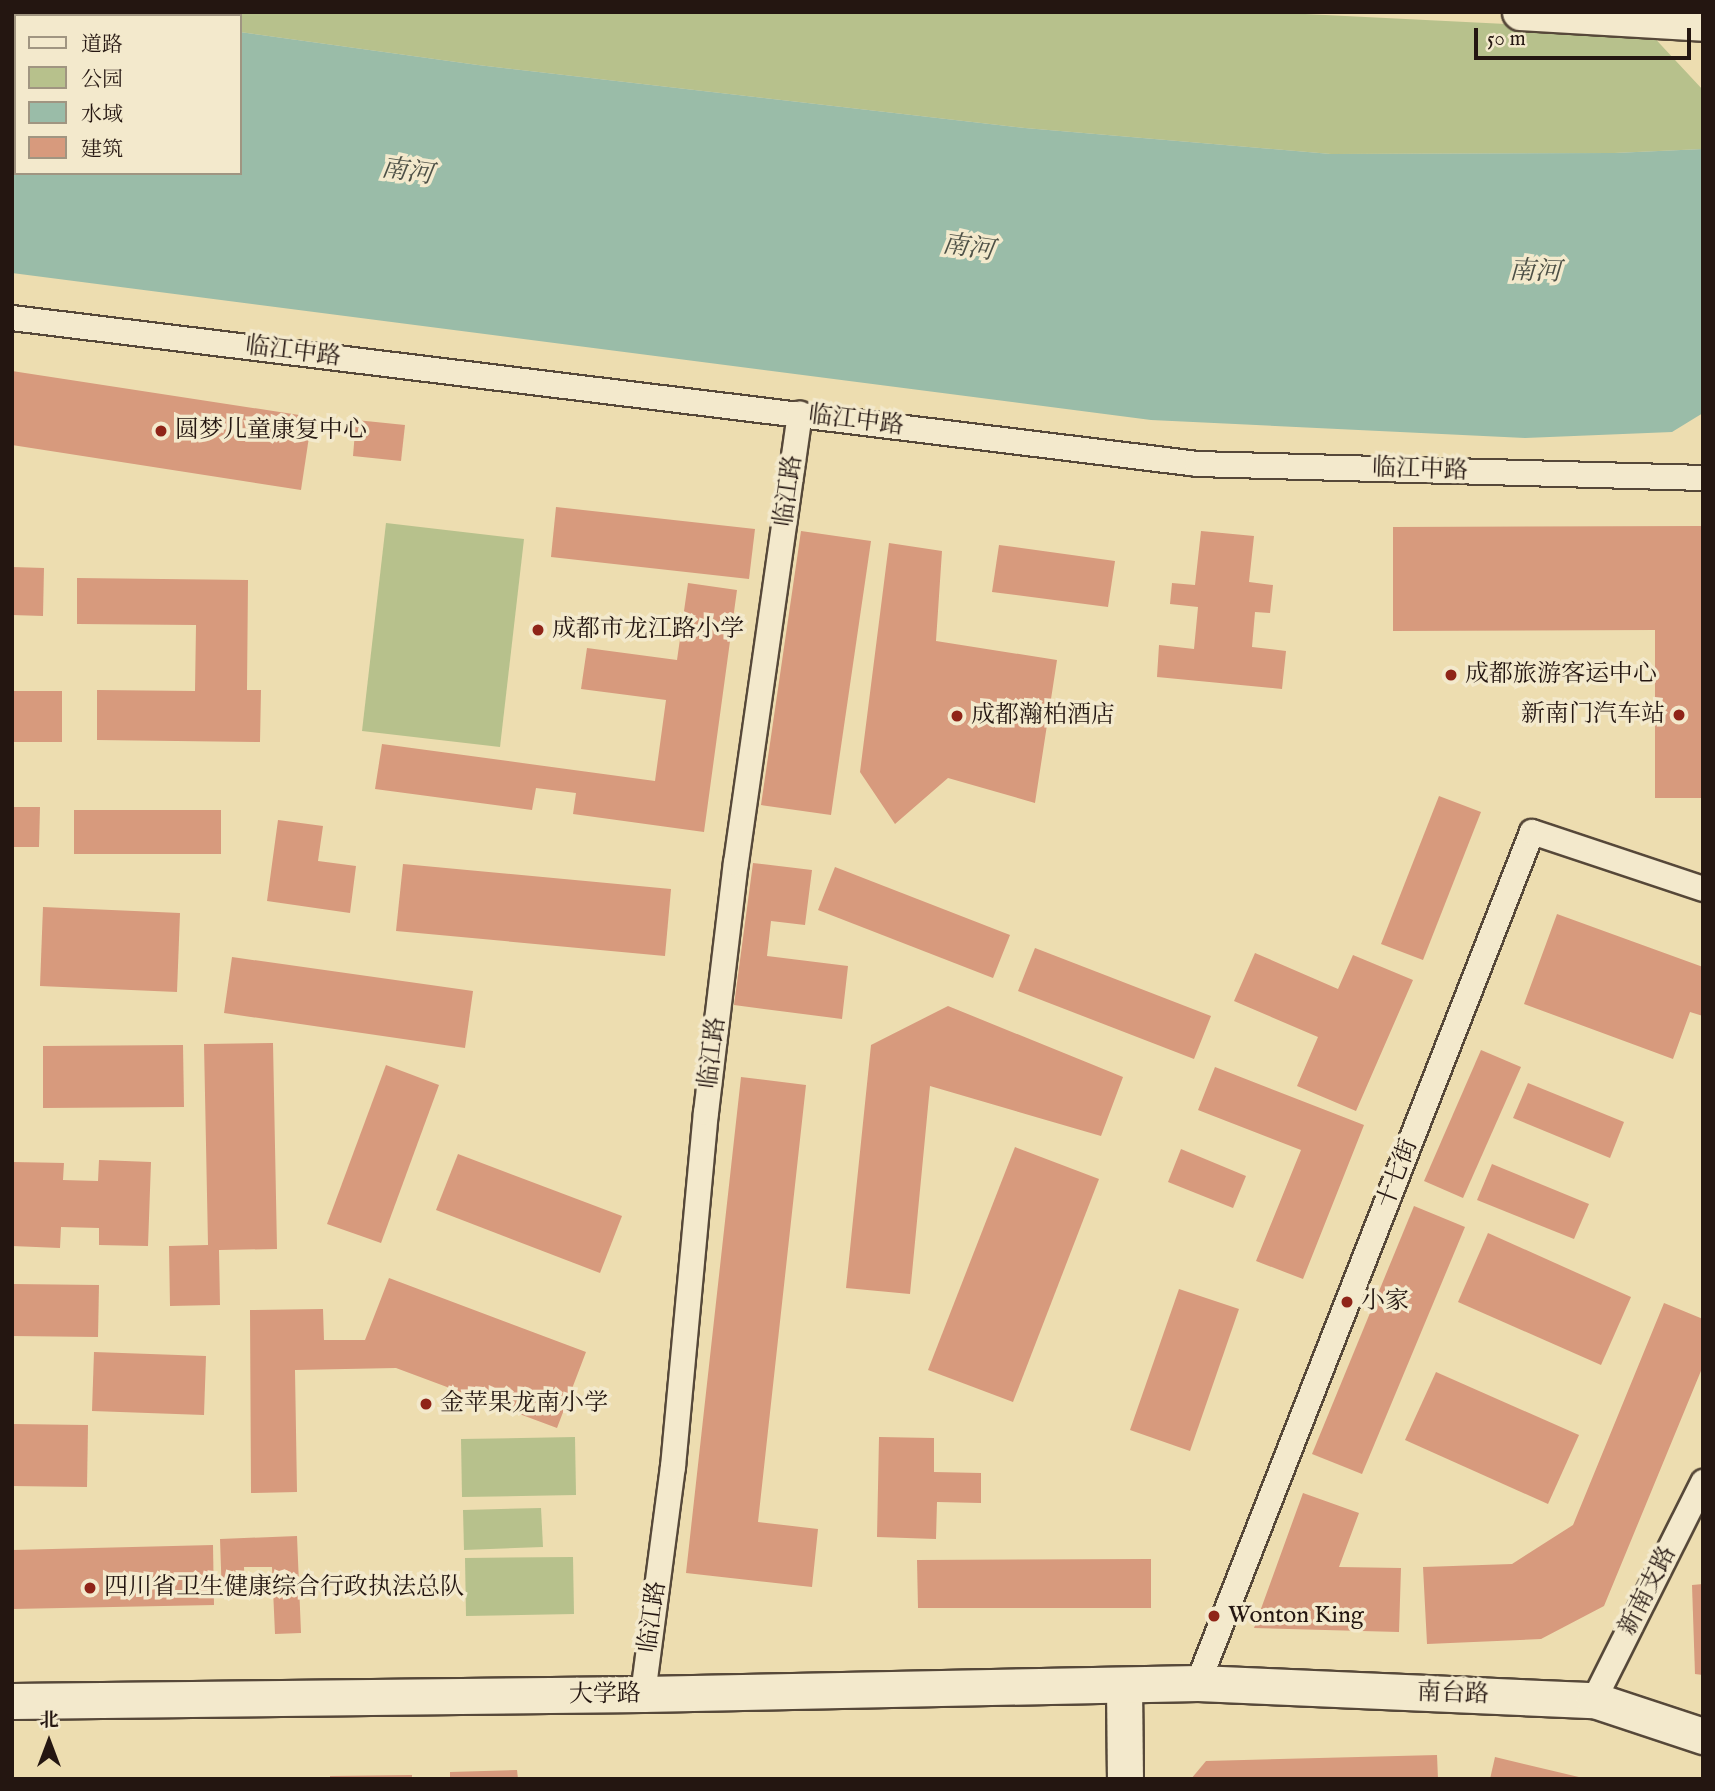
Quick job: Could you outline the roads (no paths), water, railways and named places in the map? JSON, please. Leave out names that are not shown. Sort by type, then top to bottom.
[{"type":"street","points":[[1520,12],[1703,23]]},
{"type":"street","name":"临江中路","points":[[12,318],[1197,464],[1703,478]]},
{"type":"street","name":"临江路","points":[[643,1694],[673,1467],[706,1113],[736,863],[800,414]]},
{"type":"street","name":"十七街","points":[[1198,1683],[1532,832],[1703,889]]},
{"type":"street","name":"新南支路","points":[[1594,1700],[1703,1482]]},
{"type":"street","name":"大学路","points":[[12,1701],[643,1694],[1198,1683]]},
{"type":"street","name":"南台路","points":[[1198,1683],[1594,1700],[1703,1736]]},
{"type":"street","points":[[1124,1685],[1125,1779]]},
{"type":"water","name":"南河","points":[[12,12],[101,12],[114,14],[14,14],[14,175],[242,175],[242,32],[478,65],[1025,128],[1331,154],[1614,153],[1703,149],[1703,413],[1672,432],[1525,438],[1151,420],[12,273]]},
{"type":"place","name":"圆梦儿童康复中心","points":[[161,431]]},
{"type":"place","name":"成都市龙江路小学","points":[[538,630]]},
{"type":"place","name":"成都旅游客运中心","points":[[1451,675]]},
{"type":"place","name":"新南门汽车站","points":[[1679,715]]},
{"type":"place","name":"成都瀚柏酒店","points":[[957,716]]},
{"type":"place","name":"小家","points":[[1347,1302]]},
{"type":"place","name":"金苹果龙南小学","points":[[426,1404]]},
{"type":"place","name":"四川省卫生健康综合行政执法总队","points":[[90,1588]]},
{"type":"place","name":"Wonton King","points":[[1214,1616]]}]
